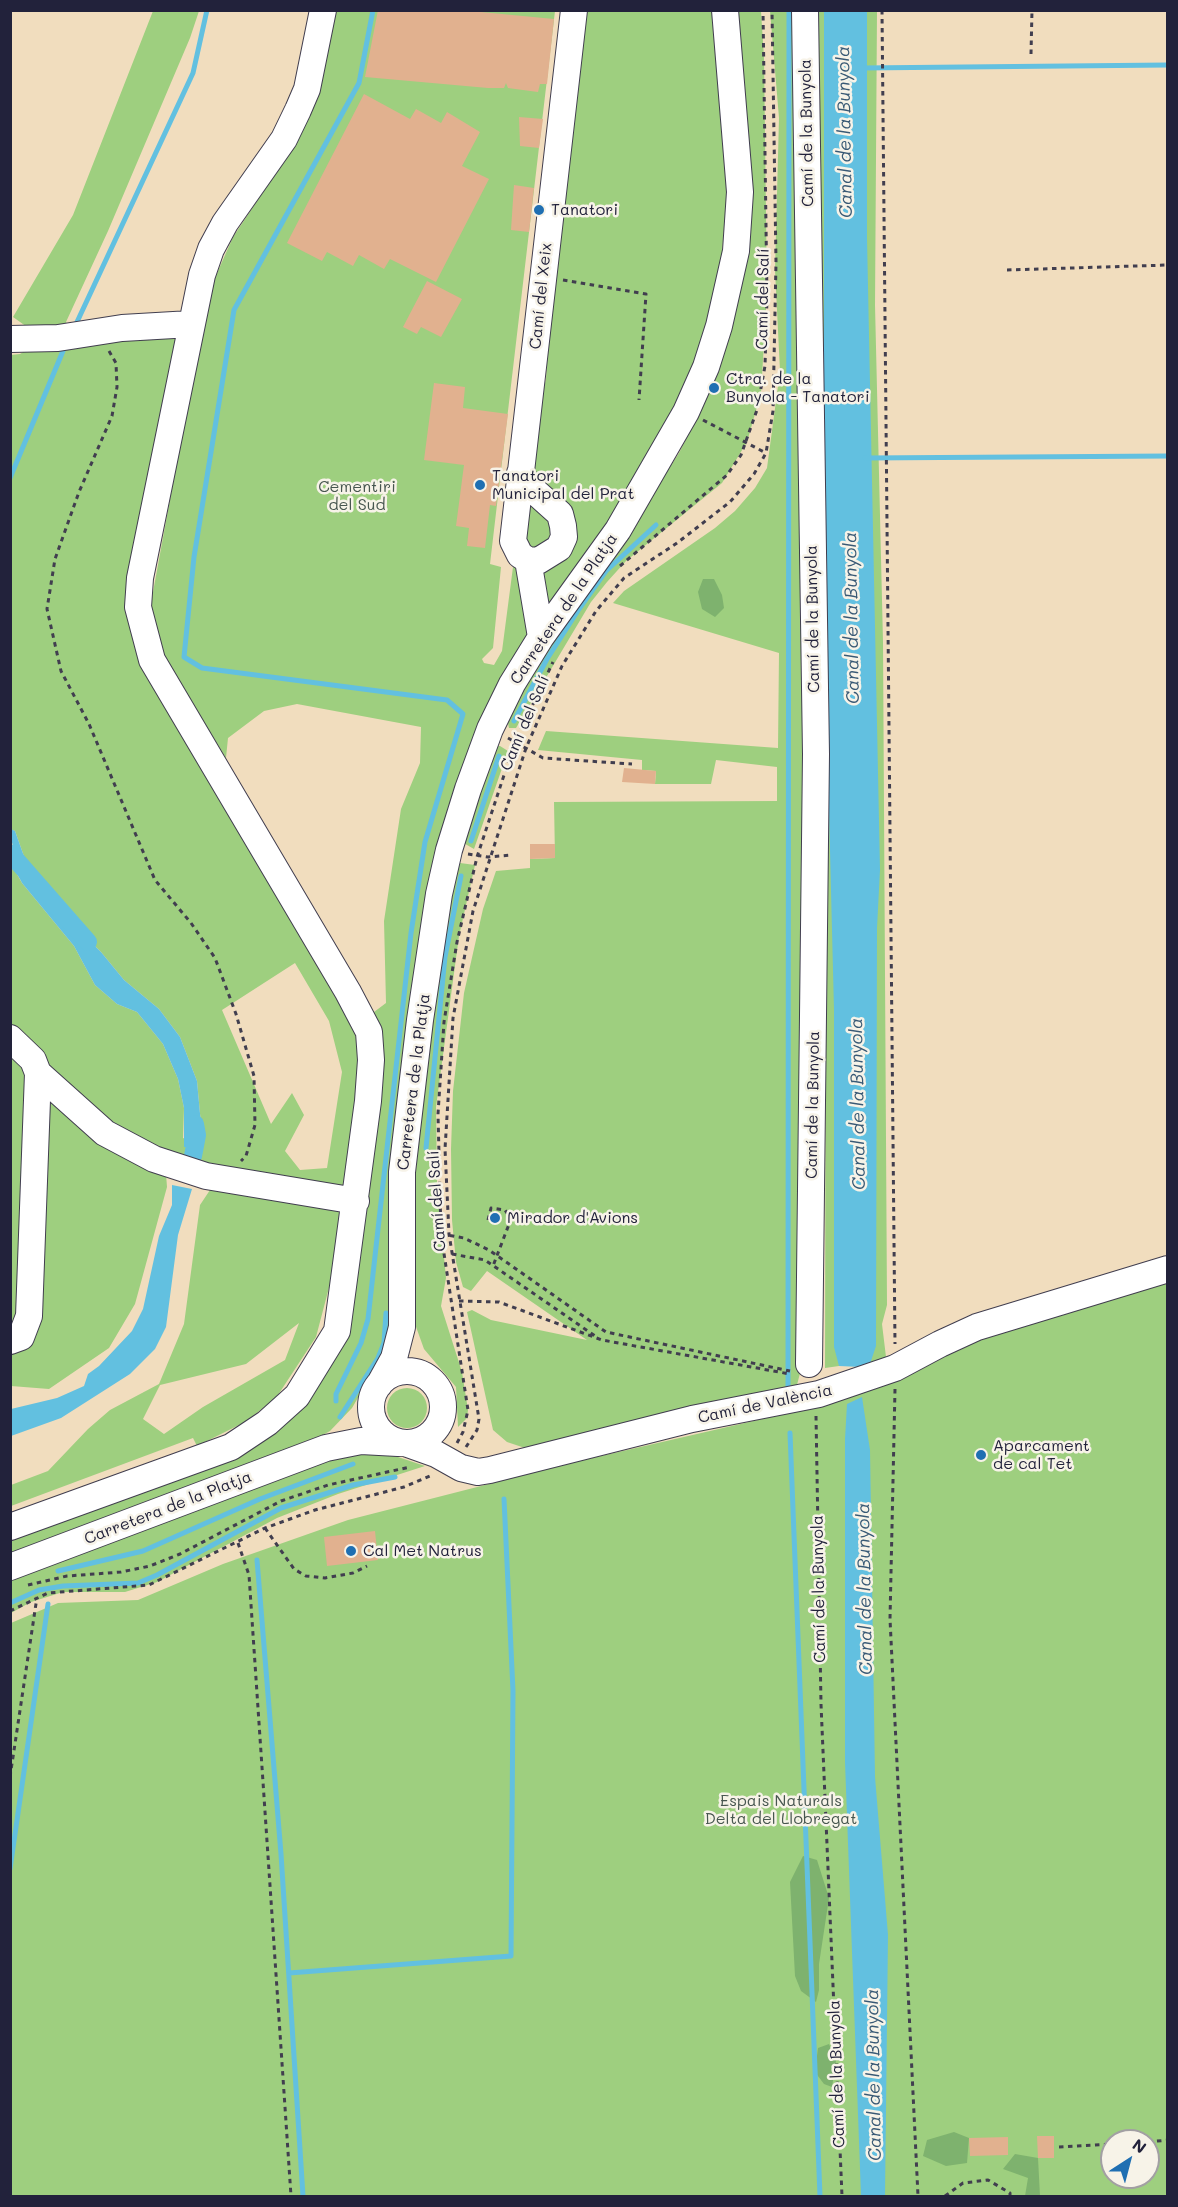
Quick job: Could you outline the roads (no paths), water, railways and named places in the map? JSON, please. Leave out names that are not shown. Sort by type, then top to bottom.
[{"type":"street","points":[[10,1527],[231,1447],[267,1423],[297,1396],[337,1331],[368,1101],[371,1060],[369,1032],[348,992],[152,660],[138,607],[140,578],[202,274],[211,249],[234,209],[284,139],[302,99],[313,63],[323,10]]},
{"type":"street","name":"Camí del Xeix","points":[[541,637],[528,560],[520,555],[513,541],[573,10]]},
{"type":"street","name":"Carretera de la Platja","points":[[326,1448],[342,1434],[376,1390],[394,1358],[402,1327],[400,1226],[402,1172],[420,1020],[448,850],[478,760],[490,729],[513,684],[541,637],[618,530],[674,434],[706,367],[716,336],[736,251],[740,192],[725,10]]},
{"type":"street","name":"Camí de la Bunyola","points":[[800,1369],[816,754],[805,10]]},
{"type":"street","points":[[10,339],[58,338],[122,328],[191,324]]},
{"type":"street","points":[[520,473],[531,488],[560,514],[563,526],[564,537],[558,548],[538,561],[528,560]]},
{"type":"street","points":[[10,1038],[33,1060],[38,1073],[29,1316],[21,1337],[10,1341]]},
{"type":"street","points":[[38,1073],[105,1133],[154,1159],[225,1179],[356,1201]]},
{"type":"street","name":"Camí de València","points":[[408,1451],[436,1454],[461,1468],[478,1472],[692,1419],[823,1393],[891,1370],[977,1327],[1167,1269]]},
{"type":"street","name":"Carretera de la Platja","points":[[402,1327],[416,1356],[439,1393]]},
{"type":"street","points":[[439,1393],[443,1414],[435,1431],[408,1451],[389,1439],[375,1424],[371,1405],[376,1390],[386,1378],[406,1371],[427,1377],[439,1393],[457,1450],[477,1467],[490,1470]]},
{"type":"street","name":"Carretera de la Platja","points":[[15,1577],[326,1448],[361,1441],[408,1451]]},
{"type":"water","name":"Canal de la Bunyola","points":[[824,11],[867,11],[867,238],[880,870],[877,928],[876,1346],[870,1364],[861,1367],[839,1366],[834,1347],[834,1010],[824,611]]},
{"type":"water","points":[[11,829],[15,831],[26,862],[52,904],[101,952],[124,980],[159,1009],[180,1037],[197,1081],[203,1146],[184,1147],[184,1108],[178,1079],[163,1044],[137,1012],[117,1004],[95,985],[74,946],[22,883],[11,862],[11,852],[15,849],[11,841]]},
{"type":"water","points":[[172,1185],[192,1189],[178,1235],[166,1327],[155,1349],[130,1374],[61,1418],[11,1436],[11,1409],[57,1398],[84,1386],[88,1374],[99,1366],[132,1331],[143,1309],[159,1236],[172,1205]]},
{"type":"water","name":"Canal de la Bunyola","points":[[862,1397],[870,1450],[875,1777],[888,1935],[885,2196],[861,2196],[845,1762],[845,1439],[847,1404]]},
{"type":"waterway","points":[[77,322],[193,73],[207,10]]},
{"type":"waterway","points":[[336,1401],[336,1394],[361,1343],[368,1319],[411,933],[425,842],[463,714],[447,700],[202,668],[184,657],[194,557],[234,310],[359,83],[373,10]]},
{"type":"waterway","points":[[788,1390],[789,10]]},
{"type":"waterway","name":"Canal de la Bunyola","points":[[861,68],[1168,65]]},
{"type":"waterway","points":[[10,478],[63,351]]},
{"type":"waterway","points":[[865,458],[1168,456]]},
{"type":"waterway","points":[[514,721],[547,659],[606,571],[656,525]]},
{"type":"waterway","points":[[471,841],[499,756]]},
{"type":"waterway","points":[[10,853],[88,942]]},
{"type":"waterway","points":[[426,1148],[445,957],[461,876]]},
{"type":"waterway","points":[[193,1156],[197,1135],[195,1124]]},
{"type":"waterway","points":[[340,1417],[378,1358],[384,1343],[386,1313]]},
{"type":"waterway","points":[[790,1433],[820,2196]]},
{"type":"waterway","points":[[58,1571],[143,1551],[260,1499],[353,1464]]},
{"type":"waterway","points":[[10,1603],[39,1590],[63,1586],[138,1583],[281,1508],[353,1485],[395,1477]]},
{"type":"waterway","points":[[289,1973],[511,1956],[513,1691],[504,1499]]},
{"type":"waterway","points":[[257,1560],[281,1854],[303,2196]]},
{"type":"waterway","points":[[10,1869],[48,1604]]},
{"type":"place","name":"Tanatori","points":[[539,210]]},
{"type":"place","name":"Ctra. de la Bunyola - Tanatori","points":[[714,388]]},
{"type":"place","name":"Tanatori Municipal del Prat","points":[[480,485]]},
{"type":"place","name":"Mirador d'Avions","points":[[495,1218]]},
{"type":"place","name":"Aparcament de cal Tet","points":[[981,1455]]},
{"type":"place","name":"Cal Met Natrus","points":[[351,1551]]},
{"type":"park label","name":"Cementiri del Sud","points":[[357,496]]},
{"type":"park label","name":"Espais Naturals Delta del Llobregat","points":[[781,1810]]}]
